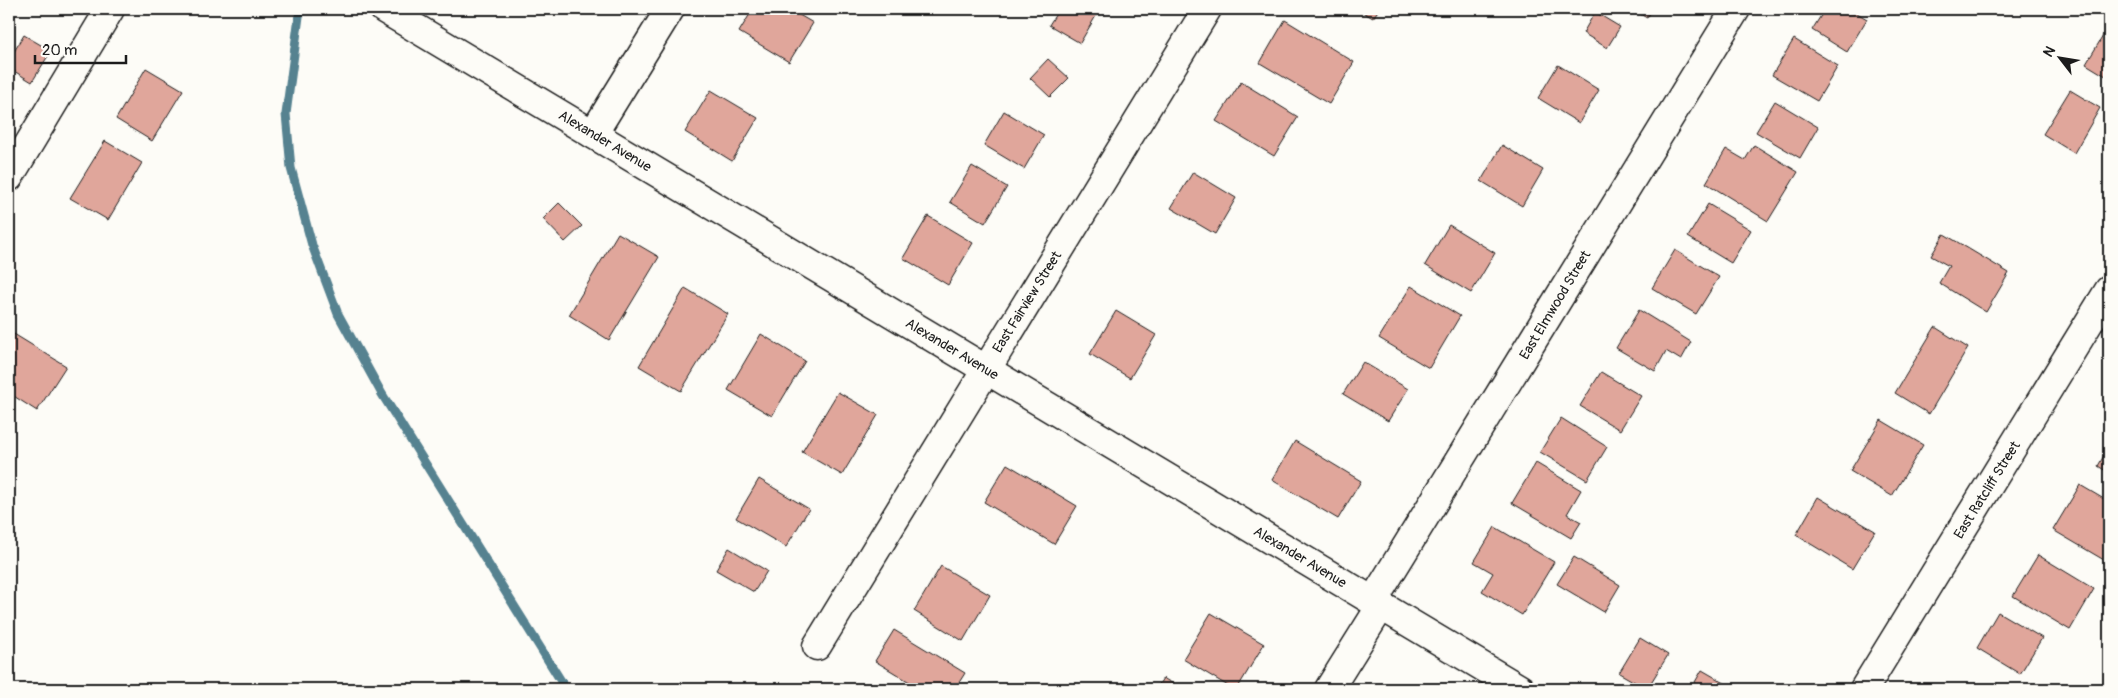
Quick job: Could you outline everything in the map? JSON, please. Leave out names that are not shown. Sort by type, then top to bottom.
[{"type":"street","points":[[9,177],[110,9]]},
{"type":"street","name":"Alexander Avenue","points":[[384,9],[1520,689]]},
{"type":"street","points":[[593,134],[670,9]]},
{"type":"street","name":"East Fairview Street","points":[[817,646],[1207,9]]},
{"type":"street","name":"East Elmwood Street","points":[[1328,689],[1377,603],[1736,9]]},
{"type":"street","name":"East Ratcliff Street","points":[[1864,689],[2109,290]]},
{"type":"building","points":[[56,9],[69,9],[66,14]]},
{"type":"building","points":[[753,9],[789,9],[813,23],[789,62],[739,32]]},
{"type":"building","points":[[1059,9],[1100,9],[1080,43],[1049,25]]},
{"type":"building","points":[[1357,9],[1379,9],[1373,18]]},
{"type":"building","points":[[1631,9],[1653,9],[1647,18]]},
{"type":"building","points":[[1825,9],[1850,9],[1867,19],[1847,52],[1812,30]]},
{"type":"building","points":[[1595,12],[1620,27],[1607,48],[1583,33]]},
{"type":"building","points":[[1285,20],[1354,62],[1329,104],[1260,63]]},
{"type":"building","points":[[2109,26],[2109,78],[2086,64]]},
{"type":"building","points":[[24,35],[51,51],[32,82],[9,68],[9,60]]},
{"type":"building","points":[[1794,39],[1838,66],[1817,101],[1772,75]]},
{"type":"building","points":[[1048,59],[1069,78],[1050,97],[1030,78]]},
{"type":"building","points":[[1558,65],[1599,90],[1579,123],[1538,98]]},
{"type":"building","points":[[146,68],[183,90],[152,141],[116,119]]},
{"type":"building","points":[[1241,82],[1298,117],[1274,156],[1216,121]]},
{"type":"building","points":[[711,90],[758,118],[732,161],[685,132]]},
{"type":"building","points":[[2070,90],[2100,108],[2074,153],[2043,134]]},
{"type":"building","points":[[1775,101],[1818,127],[1800,158],[1756,132]]},
{"type":"building","points":[[1004,111],[1044,135],[1024,169],[984,145]]},
{"type":"building","points":[[105,141],[142,163],[108,220],[70,198]]},
{"type":"building","points":[[1502,145],[1543,170],[1522,206],[1481,181]]},
{"type":"building","points":[[1754,145],[1798,172],[1768,221],[1706,183],[1726,149],[1745,160]]},
{"type":"building","points":[[972,166],[1007,187],[985,223],[950,202]]},
{"type":"building","points":[[1193,172],[1236,198],[1215,234],[1171,208]]},
{"type":"building","points":[[559,203],[582,226],[565,242],[543,219]]},
{"type":"building","points":[[1708,204],[1751,230],[1731,263],[1688,237]]},
{"type":"building","points":[[928,216],[973,243],[948,285],[903,258]]},
{"type":"building","points":[[1449,225],[1495,253],[1471,293],[1425,265]]},
{"type":"building","points":[[618,233],[659,257],[609,340],[569,315]]},
{"type":"building","points":[[1944,234],[2009,273],[1986,312],[1939,283],[1949,266],[1931,256]]},
{"type":"building","points":[[1675,250],[1719,277],[1696,314],[1652,288]]},
{"type":"building","points":[[1411,286],[1460,316],[1429,368],[1379,338]]},
{"type":"building","points":[[685,288],[728,314],[681,391],[639,366]]},
{"type":"building","points":[[1639,310],[1691,342],[1681,360],[1666,351],[1655,371],[1616,348]]},
{"type":"building","points":[[1116,311],[1156,335],[1130,378],[1090,354]]},
{"type":"building","points":[[1935,327],[1968,348],[1929,414],[1895,393]]},
{"type":"building","points":[[9,331],[66,366],[37,411],[9,393]]},
{"type":"building","points":[[761,334],[805,361],[772,416],[728,390]]},
{"type":"building","points":[[1363,362],[1408,389],[1388,421],[1343,394]]},
{"type":"building","points":[[1601,372],[1641,396],[1620,430],[1580,406]]},
{"type":"building","points":[[838,392],[878,415],[842,475],[802,452]]},
{"type":"building","points":[[1561,418],[1607,447],[1587,480],[1540,452]]},
{"type":"building","points":[[1881,420],[1923,445],[1892,496],[1850,471]]},
{"type":"building","points":[[1295,441],[1361,481],[1338,519],[1272,480]]},
{"type":"building","points":[[2109,447],[2109,473],[2098,466]]},
{"type":"building","points":[[1536,463],[1581,490],[1567,514],[1581,522],[1571,538],[1512,503]]},
{"type":"building","points":[[1007,464],[1077,506],[1054,544],[984,502]]},
{"type":"building","points":[[759,479],[809,509],[786,547],[736,518]]},
{"type":"building","points":[[2080,485],[2109,502],[2109,552],[2104,560],[2053,530]]},
{"type":"building","points":[[1818,497],[1875,531],[1852,569],[1796,535]]},
{"type":"building","points":[[1495,527],[1554,562],[1522,615],[1482,591],[1493,573],[1474,562]]},
{"type":"building","points":[[729,548],[767,571],[754,592],[716,570]]},
{"type":"building","points":[[2038,555],[2094,589],[2070,630],[2013,596]]},
{"type":"building","points":[[1574,557],[1620,585],[1604,612],[1557,584]]},
{"type":"building","points":[[941,566],[990,595],[963,641],[914,611]]},
{"type":"building","points":[[1998,612],[2042,638],[2020,674],[1977,648]]},
{"type":"building","points":[[1211,613],[1264,644],[1237,689],[1233,689],[1183,659]]},
{"type":"building","points":[[894,630],[965,673],[955,689],[921,689],[875,661]]},
{"type":"building","points":[[1640,638],[1668,655],[1647,689],[1619,673]]},
{"type":"building","points":[[1702,670],[1735,689],[1691,689]]},
{"type":"building","points":[[1163,678],[1182,689],[1156,689]]},
{"type":"waterway","points":[[300,9],[286,114],[291,168],[312,245],[338,314],[382,394],[566,689]]}]
